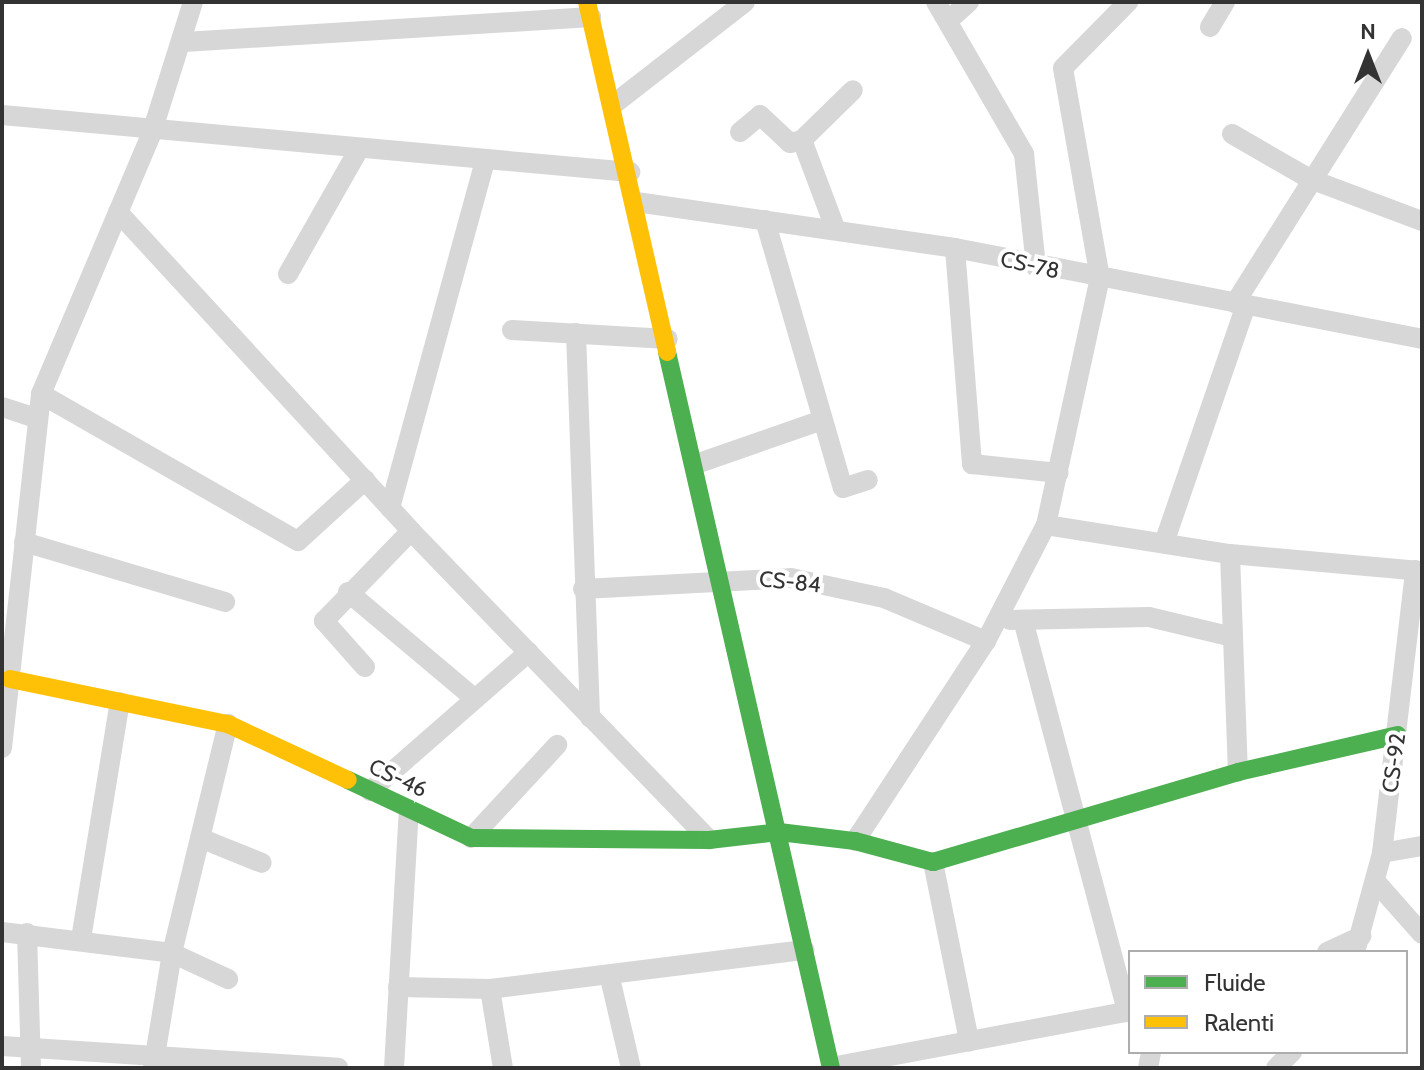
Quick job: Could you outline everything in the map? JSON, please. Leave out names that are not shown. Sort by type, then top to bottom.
[{"type":"street","points":[[2,748],[10,679],[8,647],[12,574],[24,542],[41,394],[152,132],[184,42],[193,2]]},
{"type":"street","points":[[614,104],[745,2]]},
{"type":"street","points":[[936,2],[1024,154],[1036,267]]},
{"type":"street","points":[[949,20],[969,2]]},
{"type":"street","points":[[855,841],[986,641],[1046,525],[1100,278],[1063,68],[1128,2]]},
{"type":"street","points":[[1210,27],[1225,2]]},
{"type":"street","points":[[184,42],[589,9],[630,172],[831,1068],[1128,1011]]},
{"type":"street","points":[[1164,543],[1241,304],[1310,179],[1402,38]]},
{"type":"street","points":[[740,132],[760,115],[790,143],[802,140],[853,90]]},
{"type":"street","points":[[2,115],[152,132],[630,172]]},
{"type":"street","points":[[1232,134],[1310,179],[1422,221]]},
{"type":"street","points":[[802,140],[835,228]]},
{"type":"street","points":[[288,274],[359,149]]},
{"type":"street","points":[[390,508],[485,160]]},
{"type":"street","name":"CS-78","points":[[636,202],[835,228],[955,248],[1036,267],[1422,339]]},
{"type":"street","points":[[118,212],[411,531],[709,840]]},
{"type":"street","points":[[765,220],[843,488],[868,480]]},
{"type":"street","points":[[955,248],[972,464],[1059,473]]},
{"type":"street","points":[[512,330],[668,339]]},
{"type":"street","points":[[576,333],[590,718]]},
{"type":"street","points":[[41,394],[298,541],[365,480]]},
{"type":"street","points":[[2,407],[36,418]]},
{"type":"street","points":[[696,464],[822,420]]},
{"type":"street","points":[[1046,525],[1230,554],[1418,570]]},
{"type":"street","points":[[365,667],[323,625],[348,592],[411,531]]},
{"type":"street","points":[[24,542],[225,602]]},
{"type":"street","points":[[1230,554],[1238,772]]},
{"type":"street","name":"CS-92","points":[[1358,944],[1382,853],[1418,570]]},
{"type":"street","name":"CS-84","points":[[583,589],[721,577],[791,578],[884,598],[986,641]]},
{"type":"street","points":[[348,592],[475,699]]},
{"type":"street","points":[[998,620],[1149,617],[1233,637]]},
{"type":"street","points":[[1023,620],[1128,1007]]},
{"type":"street","points":[[370,791],[529,652]]},
{"type":"street","name":"CS-46","points":[[10,679],[228,724],[471,838],[709,840],[779,832],[855,841],[933,862]]},
{"type":"street","points":[[81,939],[120,702]]},
{"type":"street","points":[[153,1061],[172,953],[205,840],[228,724]]},
{"type":"street","points":[[969,1041],[933,862],[1238,772],[1398,735]]},
{"type":"street","points":[[471,838],[557,745]]},
{"type":"street","points":[[394,1068],[409,809]]},
{"type":"street","points":[[205,840],[262,863]]},
{"type":"street","points":[[1382,853],[1422,846]]},
{"type":"street","points":[[1376,882],[1422,934]]},
{"type":"street","points":[[2,932],[81,939],[172,953],[228,979]]},
{"type":"street","points":[[27,933],[30,1058]]},
{"type":"street","points":[[1335,950],[1358,944]]},
{"type":"street","points":[[398,987],[490,989],[610,978],[805,950]]},
{"type":"street","points":[[610,978],[631,1068]]},
{"type":"street","points":[[490,989],[503,1068]]},
{"type":"street","points":[[2,1046],[30,1058],[338,1068]]},
{"type":"traffic: fast","points":[[667,352],[831,1068]]},
{"type":"traffic: fast","points":[[348,780],[471,838],[709,840],[779,832],[855,841],[933,862],[1238,772],[1398,735]]},
{"type":"traffic: slow","points":[[587,2],[667,352]]},
{"type":"traffic: slow","points":[[10,679],[228,724],[348,780]]}]
